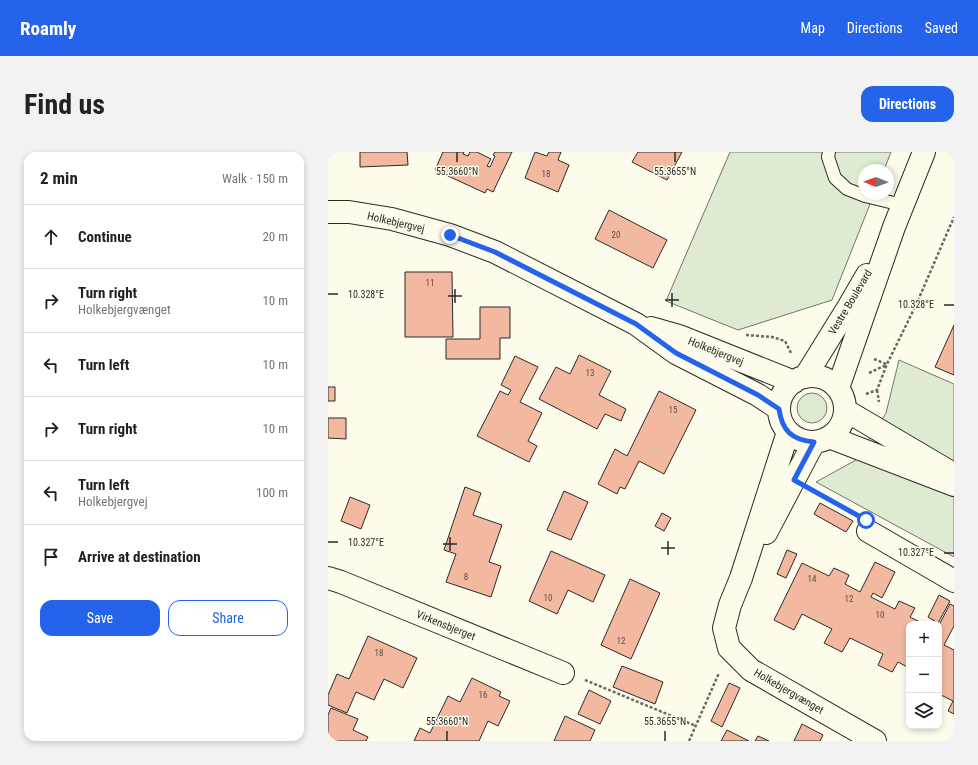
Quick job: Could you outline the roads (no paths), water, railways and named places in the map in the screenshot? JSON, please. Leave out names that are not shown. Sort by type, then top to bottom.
[{"type":"street","name":"Vestre Boulevard","points":[[843,400],[894,227],[924,152]]},
{"type":"street","name":"Holkebjergvej","points":[[328,212],[349,212],[392,219],[450,235],[495,252],[636,324],[676,353],[758,395],[779,409]]},
{"type":"street","name":"Vestre Boulevard","points":[[799,379],[849,306],[894,227]]},
{"type":"street","name":"Holkebjergvej","points":[[636,324],[680,336],[799,379]]},
{"type":"street","points":[[954,475],[843,400],[831,382],[814,376],[799,379],[786,389],[781,398],[779,409],[781,421],[788,432],[795,438],[804,442],[822,440],[954,485]]},
{"type":"street","points":[[742,578],[794,480],[822,440],[838,430],[844,421],[843,400]]},
{"type":"street","points":[[742,578],[788,432]]},
{"type":"street","points":[[868,531],[954,581]]},
{"type":"street","name":"Virkensbjerget","points":[[328,578],[564,673]]},
{"type":"street","name":"Holkebjergvænget","points":[[742,578],[730,605],[724,628],[729,648],[751,670],[875,741]]},
{"type":"lane","points":[[829,152],[828,157],[835,178],[847,189],[865,196],[902,205]]}]
